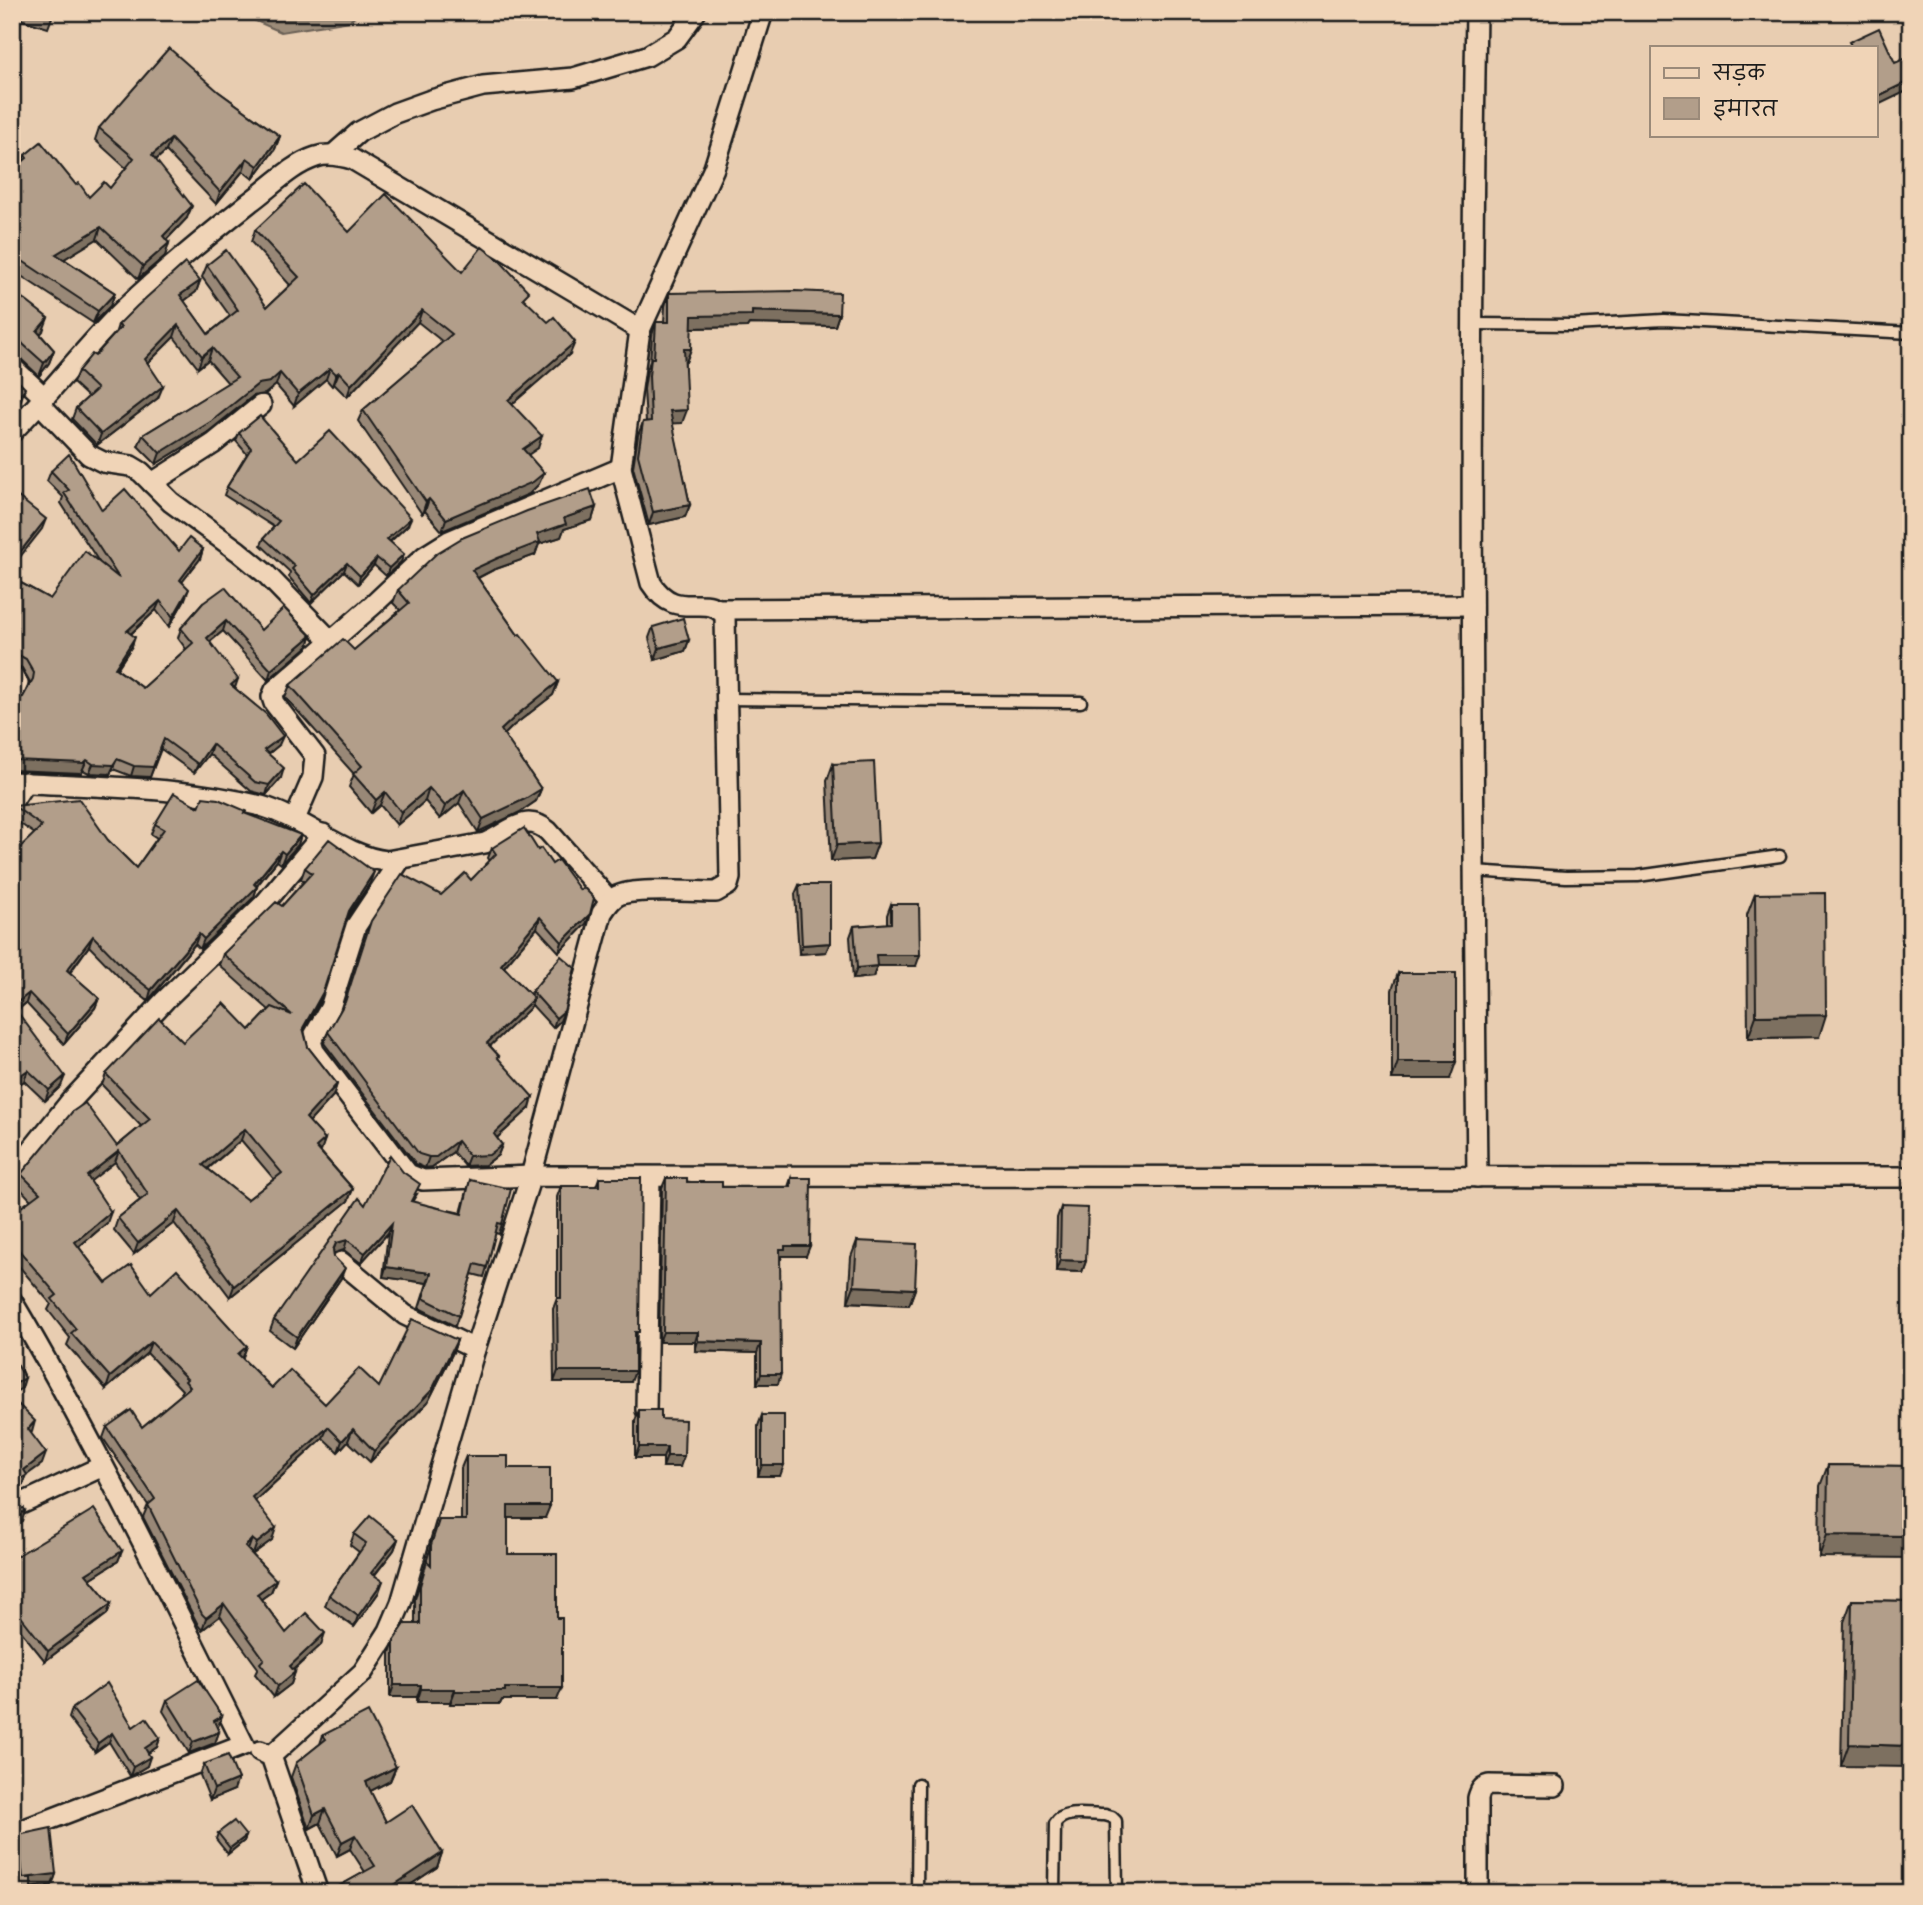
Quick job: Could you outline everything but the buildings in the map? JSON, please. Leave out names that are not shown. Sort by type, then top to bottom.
[{"type":"street","points":[[333,155],[359,132],[395,113],[431,100],[483,86],[573,78],[647,56],[677,38],[696,12]]},
{"type":"street","points":[[763,12],[714,168],[640,330],[621,468],[651,583],[659,596],[677,605],[711,606],[720,609],[1472,605]]},
{"type":"street","points":[[1476,12],[1472,605],[1477,1177]]},
{"type":"street","points":[[12,432],[122,311],[211,232],[301,163],[318,156],[333,155],[352,159],[640,330]]},
{"type":"street","points":[[12,367],[96,460],[131,466],[141,472],[194,521],[266,574],[331,641]]},
{"type":"street","points":[[152,483],[213,444],[261,405]]},
{"type":"street","points":[[295,819],[313,777],[315,755],[274,703],[272,697],[280,684],[373,605],[425,556],[449,541],[621,468]]},
{"type":"street","points":[[271,1756],[363,1672],[389,1631],[401,1603],[475,1349],[531,1176],[602,913],[610,901],[619,895],[635,892],[716,892],[728,885],[726,625],[725,616],[720,609]]},
{"type":"street","points":[[12,675],[18,684],[12,697]]},
{"type":"street","points":[[12,802],[19,782],[220,797],[263,807],[295,819],[374,860],[400,860],[485,843],[517,825],[529,822],[539,824],[548,831],[610,901]]},
{"type":"street","points":[[12,1174],[70,1102],[165,1000],[265,903],[323,834]]},
{"type":"street","points":[[400,860],[356,926],[337,989],[330,1008],[314,1035],[312,1047],[414,1179],[531,1176],[1911,1177]]},
{"type":"street","points":[[646,1410],[650,1177]]},
{"type":"street","points":[[341,1262],[405,1315],[475,1349]]},
{"type":"street","points":[[12,1301],[42,1351],[103,1466],[244,1745],[271,1756],[318,1893]]},
{"type":"street","points":[[12,1508],[103,1466]]},
{"type":"street","points":[[12,1834],[244,1745]]},
{"type":"street","points":[[1478,1893],[1480,1790],[1484,1786],[1555,1786]]},
{"type":"lane","points":[[1472,324],[1573,325],[1664,320],[1911,333]]},
{"type":"lane","points":[[725,699],[1081,702]]},
{"type":"lane","points":[[1474,871],[1566,877],[1638,876],[1780,856]]},
{"type":"lane","points":[[917,1893],[918,1784]]},
{"type":"lane","points":[[1054,1893],[1055,1824],[1058,1818],[1064,1815],[1105,1815],[1116,1821],[1117,1893]]},
{"type":"shaded area","points":[[360,12],[350,21],[281,32],[238,13]]}]
